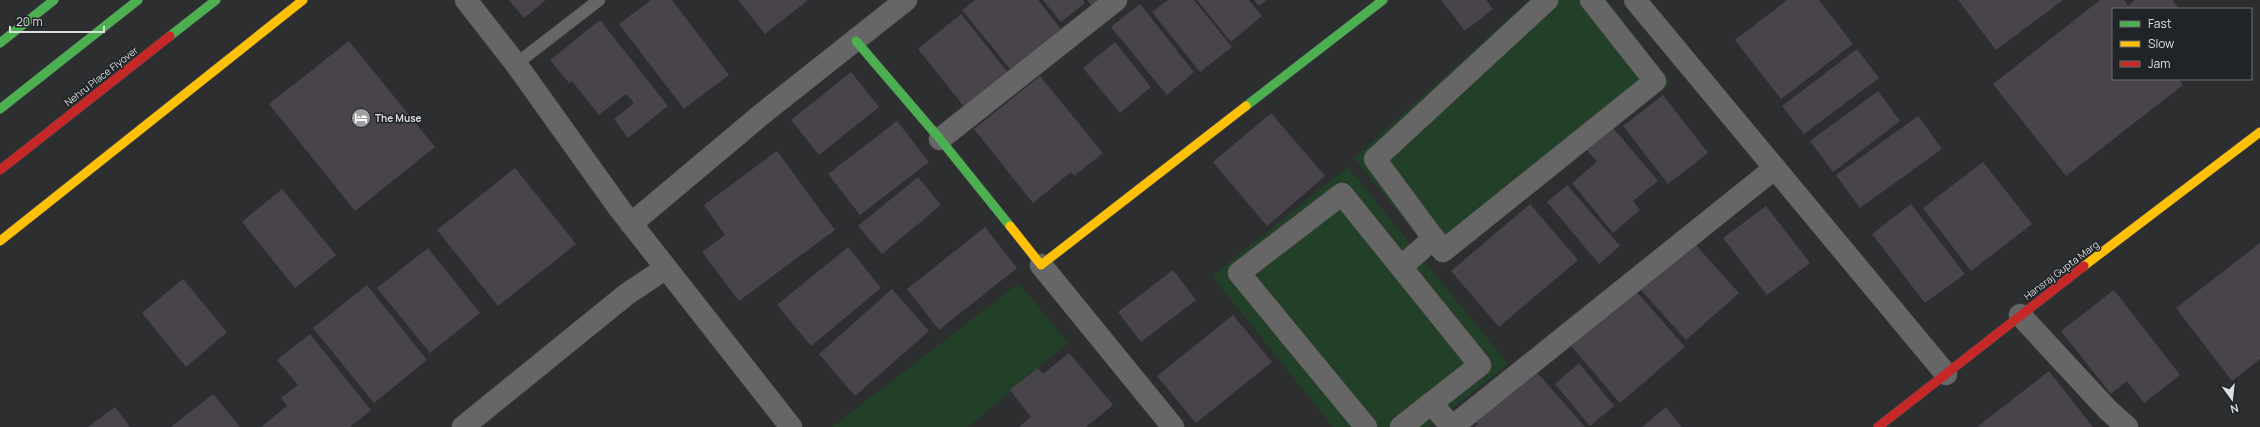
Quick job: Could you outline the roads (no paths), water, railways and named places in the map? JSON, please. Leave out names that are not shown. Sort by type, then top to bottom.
[{"type":"street","points":[[0,42],[54,0]]},
{"type":"street","points":[[0,109],[138,0]]},
{"type":"street","name":"Nehru Place Flyover","points":[[0,170],[216,0]]},
{"type":"street","points":[[0,241],[303,0]]},
{"type":"street","points":[[466,0],[516,64],[631,224],[790,427]]},
{"type":"street","points":[[631,224],[762,114],[906,0]]},
{"type":"street","points":[[940,139],[1116,0]]},
{"type":"street","points":[[1041,265],[1383,0]]},
{"type":"street","points":[[1547,0],[1375,159],[1443,250],[1655,81],[1591,0]]},
{"type":"street","points":[[1634,0],[1946,374]]},
{"type":"street","points":[[1624,41],[1648,17]]},
{"type":"street","points":[[856,41],[940,139],[1174,427]]},
{"type":"street","name":"Hansraj Gupta Marg","points":[[1878,427],[2020,315],[2260,132]]},
{"type":"street","points":[[1431,403],[1452,427],[1775,168]]},
{"type":"street","points":[[1366,427],[1239,273],[1342,194],[1480,365],[1401,427]]},
{"type":"street","points":[[1401,267],[1434,238]]},
{"type":"street","points":[[463,427],[627,294],[666,268]]},
{"type":"street","points":[[2020,315],[2108,410],[2127,427]]},
{"type":"lane","points":[[516,64],[599,0]]},
{"type":"place","name":"The Muse","points":[[361,118]]}]
